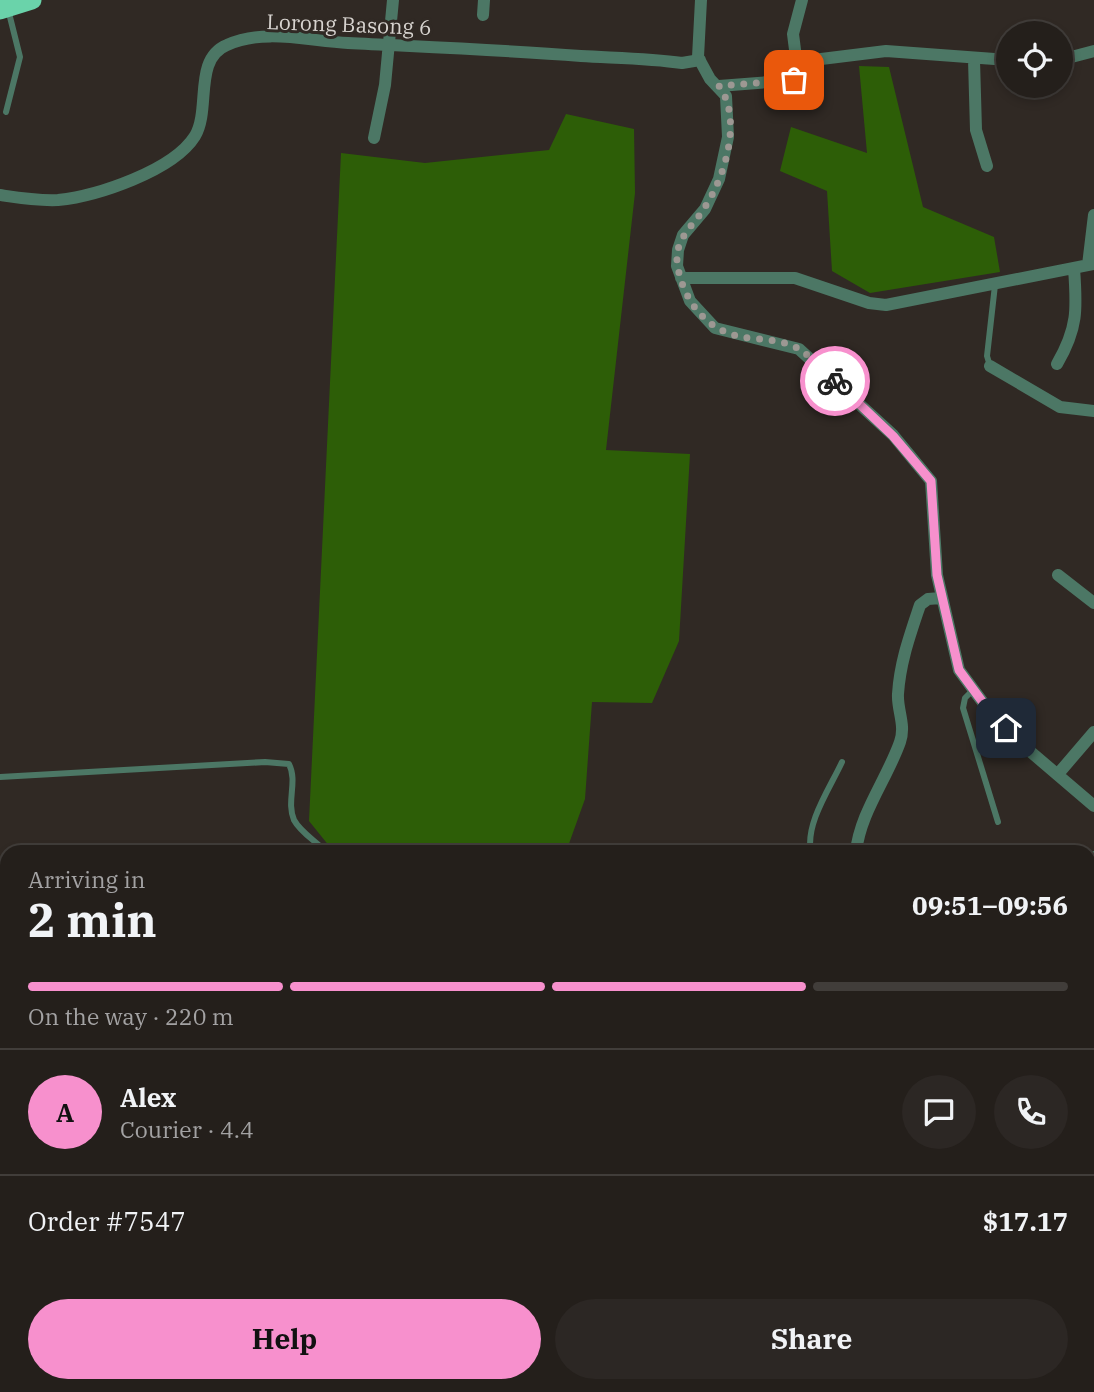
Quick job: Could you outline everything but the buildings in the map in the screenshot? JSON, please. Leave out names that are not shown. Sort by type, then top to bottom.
[{"type":"highway","points":[[4,6],[32,0]]},
{"type":"street","points":[[374,138],[390,44],[393,0]]},
{"type":"street","points":[[483,15],[484,0]]},
{"type":"street","points":[[701,0],[699,60],[710,79],[726,96],[729,113],[727,154],[705,209],[683,235],[677,266],[690,301],[715,328],[799,349],[893,436],[931,481],[941,598],[959,670],[987,708],[1025,747],[1094,806]]},
{"type":"street","points":[[719,86],[790,82],[797,77],[793,34],[802,0]]},
{"type":"street","name":"Lorong Basong 6","points":[[0,195],[35,201],[83,196],[156,171],[195,136],[202,111],[208,63],[227,45],[276,36],[682,63],[699,60]]},
{"type":"street","points":[[797,62],[886,51],[996,60]]},
{"type":"street","points":[[1073,57],[1094,51]]},
{"type":"street","points":[[974,60],[976,130],[987,166]]},
{"type":"street","points":[[681,278],[795,278],[869,303],[886,305],[1091,265],[1094,215]]},
{"type":"street","points":[[1057,364],[1071,340],[1077,306],[1074,268]]},
{"type":"street","points":[[990,366],[1060,407],[1094,411]]},
{"type":"street","points":[[1058,575],[1094,603]]},
{"type":"street","points":[[858,845],[903,730],[898,698],[901,661],[920,605],[928,599],[941,598]]},
{"type":"street","points":[[1058,775],[1094,732]]},
{"type":"lane","points":[[4,6],[20,57],[6,112]]},
{"type":"lane","points":[[990,366],[987,356],[995,285]]},
{"type":"lane","points":[[973,689],[965,698],[963,708],[998,822]]},
{"type":"lane","points":[[0,777],[272,762],[289,764],[293,772],[290,801],[295,822],[319,845]]},
{"type":"lane","points":[[810,845],[814,825],[842,762]]},
{"type":"green space","points":[[859,66],[889,67],[923,207],[994,237],[1000,272],[870,293],[832,271],[827,191],[780,171],[791,127],[867,153]]},
{"type":"green space","points":[[566,114],[634,129],[635,193],[606,450],[690,454],[679,641],[652,703],[592,702],[585,799],[569,845],[328,845],[309,821],[341,153],[425,163],[549,150]]},
{"type":"way so far","points":[[794,80],[785,83],[719,86],[726,96],[729,113],[727,154],[705,209],[690,223],[683,235],[677,266],[690,301],[715,328],[742,337],[782,343],[799,349],[835,381]]},
{"type":"route","points":[[835,381],[893,436],[931,481],[937,575],[959,670],[987,708],[1006,728]]}]
